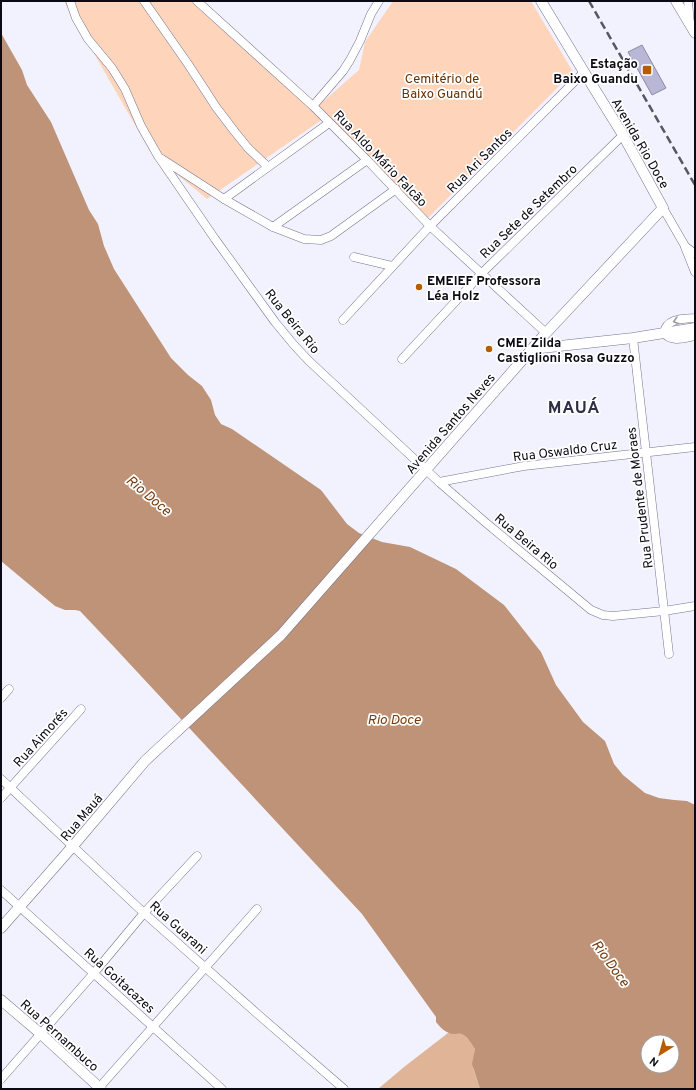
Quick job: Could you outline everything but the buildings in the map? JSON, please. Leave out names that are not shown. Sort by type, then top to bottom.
[{"type":"street","name":"Rua Beira Rio","points":[[70,1],[76,18],[88,39],[112,68],[125,89],[141,126],[158,156],[220,246],[294,346],[439,482],[591,610],[603,615],[613,616],[664,611]]},
{"type":"street","points":[[144,1],[230,126],[248,148],[268,167]]},
{"type":"street","name":"Rua Aldo Mário Falcão","points":[[197,1],[313,106],[396,189],[430,226],[546,333]]},
{"type":"street","points":[[313,106],[343,71],[350,60],[371,14],[379,1]]},
{"type":"street","name":"Avenida Rio Doce","points":[[541,1],[623,135],[685,246],[695,254]]},
{"type":"street","points":[[676,1],[693,29]]},
{"type":"street","points":[[688,1],[693,29]]},
{"type":"street","name":"Rua Ari Santos","points":[[343,320],[430,226],[584,72]]},
{"type":"street","points":[[224,199],[329,123]]},
{"type":"street","name":"Rua Sete de Setembro","points":[[402,359],[482,273],[623,135]]},
{"type":"street","points":[[158,156],[224,199],[273,227],[304,239],[321,240],[331,236],[396,189]]},
{"type":"street","points":[[273,227],[367,160]]},
{"type":"street","name":"Avenida Santos Neves","points":[[184,726],[281,635],[546,333],[663,208]]},
{"type":"street","points":[[685,246],[695,272]]},
{"type":"street","points":[[354,257],[392,266]]},
{"type":"street","points":[[664,333],[666,326],[671,322],[695,318]]},
{"type":"street","points":[[532,349],[633,338],[695,328]]},
{"type":"street","points":[[664,333],[669,338],[677,339],[695,336]]},
{"type":"street","name":"Rua Prudente de Moraes","points":[[633,338],[669,654]]},
{"type":"street","name":"Rua Oswaldo Cruz","points":[[439,482],[524,466],[695,447]]},
{"type":"street","points":[[664,611],[695,606]]},
{"type":"street","points":[[1,698],[9,689]]},
{"type":"street","name":"Rua Aimorés","points":[[1,798],[81,709]]},
{"type":"street","name":"Rua Mauá","points":[[1,928],[145,761],[184,726]]},
{"type":"street","name":"Rua Guarani","points":[[1,779],[144,912],[344,1089]]},
{"type":"street","points":[[1,1079],[94,973],[144,912],[197,856]]},
{"type":"street","name":"Rua Goitacazes","points":[[1,890],[222,1089]]},
{"type":"street","points":[[100,1088],[257,909]]},
{"type":"street","name":"Rua Pernambuco","points":[[1,1000],[100,1088]]},
{"type":"green space","name":"Cemitério de Baixo Guandú","points":[[64,1],[193,1],[318,111],[319,105],[359,70],[365,42],[393,1],[531,1],[573,72],[428,218],[323,119],[207,199],[151,153]]},
{"type":"shaded area","points":[[448,1033],[458,1033],[463,1035],[475,1049],[473,1068],[480,1089],[378,1089],[404,1067]]},
{"type":"water","name":"Rio Doce","points":[[1,33],[22,70],[27,85],[51,122],[89,210],[98,224],[104,246],[114,269],[171,358],[188,375],[202,386],[211,400],[215,415],[221,424],[232,429],[321,490],[347,524],[359,533],[382,542],[410,547],[456,569],[504,605],[541,652],[556,685],[583,722],[605,741],[614,764],[623,775],[645,793],[659,798],[687,801],[695,805],[695,1089],[480,1089],[472,1064],[475,1049],[469,1040],[466,1036],[446,1032],[436,1022],[436,1017],[362,914],[80,611],[65,610],[55,606],[1,561]]},
{"type":"railway","points":[[589,1],[695,185]]},
{"type":"place","name":"Estação Baixo Guandu","points":[[647,70]]},
{"type":"place","name":"EMEIEF Professora Léa Holz","points":[[419,287]]},
{"type":"place","name":"CMEI Zilda Castiglioni Rosa Guzzo","points":[[489,349]]},
{"type":"district","name":"MAUÁ","points":[[574,407]]}]
